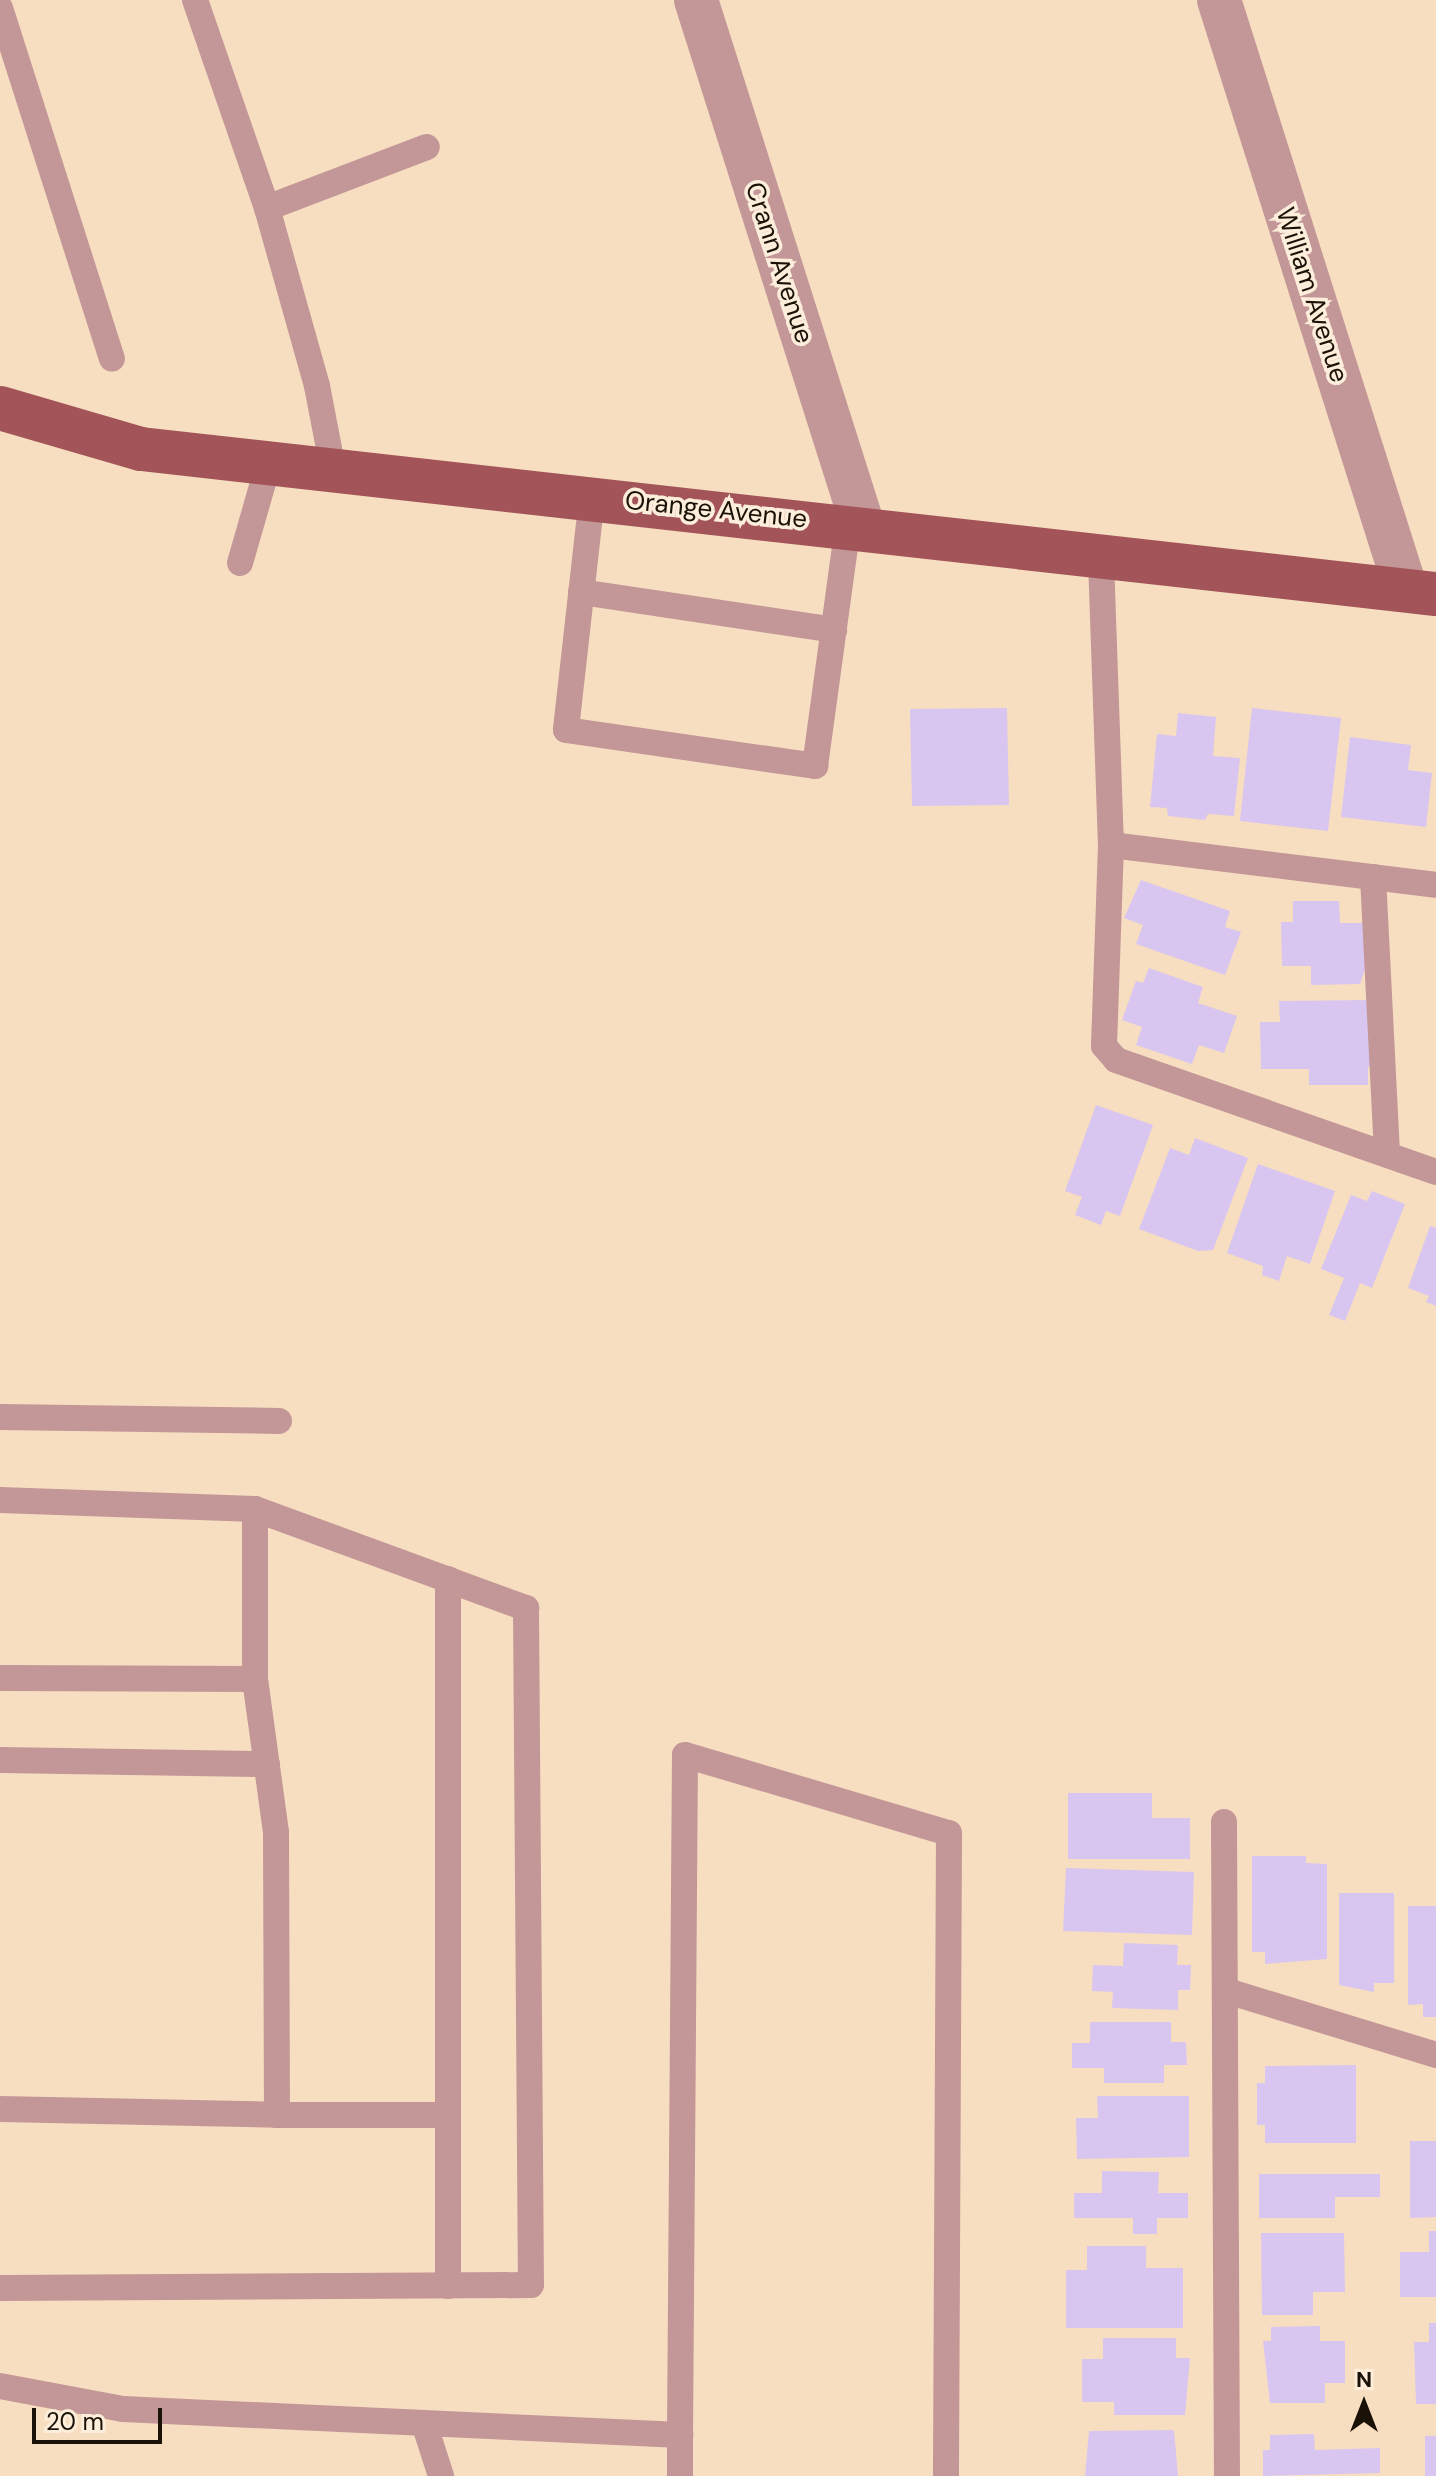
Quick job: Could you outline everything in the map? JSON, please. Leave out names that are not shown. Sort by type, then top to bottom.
[{"type":"main road","name":"Orange Avenue","points":[[4,419],[141,449],[855,526],[1101,560],[1421,592]]},
{"type":"street","name":"Crann Avenue","points":[[696,0],[855,526]]},
{"type":"street","name":"William Avenue","points":[[1219,0],[1421,592]]},
{"type":"lane","points":[[195,0],[267,208],[317,386],[333,469]]},
{"type":"lane","points":[[0,8],[112,359]]},
{"type":"lane","points":[[267,208],[427,147]]},
{"type":"lane","points":[[240,563],[269,462]]},
{"type":"lane","points":[[592,497],[566,730],[815,766],[834,630],[855,526]]},
{"type":"lane","points":[[1101,560],[1111,845],[1104,1046],[1116,1060],[1436,1172]]},
{"type":"lane","points":[[581,592],[834,630]]},
{"type":"lane","points":[[1111,845],[1436,885]]},
{"type":"lane","points":[[1373,877],[1387,1154]]},
{"type":"lane","points":[[0,1417],[279,1421]]},
{"type":"lane","points":[[0,1500],[255,1509],[526,1608],[531,2285],[0,2288]]},
{"type":"lane","points":[[255,1509],[255,1679],[276,1832],[277,2115]]},
{"type":"lane","points":[[448,1579],[448,2286]]},
{"type":"lane","points":[[0,1678],[255,1679]]},
{"type":"lane","points":[[680,2476],[685,1755],[949,1833],[946,2476]]},
{"type":"lane","points":[[0,1760],[267,1764]]},
{"type":"lane","points":[[1224,1822],[1227,2476]]},
{"type":"lane","points":[[1227,1991],[1436,2055]]},
{"type":"lane","points":[[0,2109],[448,2115]]},
{"type":"lane","points":[[0,2386],[123,2409],[680,2435]]},
{"type":"lane","points":[[424,2423],[441,2476]]},
{"type":"building","points":[[1007,708],[1009,805],[912,806],[910,709]]},
{"type":"building","points":[[1252,708],[1341,718],[1328,831],[1240,821]]},
{"type":"building","points":[[1178,713],[1216,717],[1213,756],[1240,758],[1234,816],[1208,814],[1205,820],[1168,816],[1167,808],[1150,807],[1157,734],[1176,736]]},
{"type":"building","points":[[1350,737],[1411,745],[1408,770],[1432,773],[1426,827],[1341,817]]},
{"type":"building","points":[[1141,880],[1230,911],[1225,927],[1241,932],[1225,975],[1136,944],[1143,925],[1124,918]]},
{"type":"building","points":[[1293,901],[1339,901],[1340,923],[1366,923],[1366,966],[1360,984],[1311,985],[1311,966],[1282,966],[1281,922],[1293,922]]},
{"type":"building","points":[[1149,968],[1203,987],[1198,1003],[1237,1016],[1224,1053],[1199,1045],[1192,1064],[1136,1045],[1142,1027],[1122,1020],[1136,981],[1143,983]]},
{"type":"building","points":[[1370,1000],[1374,1067],[1368,1067],[1368,1085],[1309,1085],[1309,1069],[1261,1069],[1260,1022],[1280,1022],[1279,1001]]},
{"type":"building","points":[[1096,1105],[1153,1125],[1120,1216],[1106,1211],[1101,1225],[1075,1215],[1082,1197],[1065,1191]]},
{"type":"building","points":[[1195,1138],[1248,1158],[1213,1250],[1198,1251],[1139,1229],[1170,1148],[1189,1155]]},
{"type":"building","points":[[1258,1164],[1335,1191],[1310,1264],[1287,1256],[1279,1281],[1262,1275],[1263,1266],[1227,1253]]},
{"type":"building","points":[[1372,1191],[1405,1204],[1372,1288],[1360,1283],[1345,1321],[1329,1315],[1344,1278],[1321,1269],[1351,1195],[1367,1201]]},
{"type":"building","points":[[1430,1226],[1436,1228],[1436,1306],[1426,1302],[1429,1296],[1408,1288]]},
{"type":"building","points":[[1068,1793],[1152,1793],[1152,1818],[1190,1818],[1190,1859],[1068,1859]]},
{"type":"building","points":[[1252,1856],[1306,1856],[1306,1863],[1327,1864],[1327,1959],[1265,1964],[1265,1952],[1252,1952]]},
{"type":"building","points":[[1066,1868],[1194,1872],[1192,1935],[1063,1931]]},
{"type":"building","points":[[1339,1893],[1394,1893],[1394,1983],[1374,1983],[1374,1992],[1339,1985]]},
{"type":"building","points":[[1408,1906],[1436,1906],[1436,2017],[1423,2017],[1423,2004],[1408,2005]]},
{"type":"building","points":[[1124,1943],[1178,1945],[1177,1965],[1191,1965],[1190,1990],[1178,1990],[1178,2010],[1112,2008],[1113,1992],[1092,1991],[1093,1965],[1123,1966]]},
{"type":"building","points":[[1090,2022],[1171,2022],[1171,2042],[1186,2042],[1187,2065],[1164,2065],[1164,2083],[1104,2083],[1104,2068],[1072,2068],[1072,2043],[1090,2043]]},
{"type":"building","points":[[1356,2065],[1356,2143],[1265,2143],[1265,2125],[1257,2125],[1257,2083],[1265,2083],[1265,2066]]},
{"type":"building","points":[[1097,2096],[1189,2096],[1189,2157],[1077,2159],[1076,2118],[1098,2118]]},
{"type":"building","points":[[1410,2141],[1436,2141],[1436,2217],[1410,2218]]},
{"type":"building","points":[[1102,2171],[1159,2172],[1158,2193],[1188,2193],[1188,2218],[1157,2218],[1157,2234],[1133,2234],[1133,2218],[1074,2218],[1074,2193],[1102,2193]]},
{"type":"building","points":[[1259,2174],[1380,2174],[1380,2197],[1335,2197],[1335,2218],[1259,2218]]},
{"type":"building","points":[[1429,2231],[1436,2231],[1436,2297],[1400,2297],[1400,2252],[1429,2252]]},
{"type":"building","points":[[1261,2233],[1344,2233],[1345,2292],[1313,2292],[1313,2315],[1262,2315]]},
{"type":"building","points":[[1087,2246],[1146,2246],[1146,2268],[1183,2268],[1183,2328],[1066,2328],[1066,2270],[1087,2270]]},
{"type":"building","points":[[1429,2323],[1436,2323],[1436,2404],[1416,2404],[1414,2342],[1429,2342]]},
{"type":"building","points":[[1320,2326],[1320,2341],[1345,2341],[1345,2383],[1325,2383],[1325,2403],[1270,2403],[1263,2341],[1271,2341],[1271,2327]]},
{"type":"building","points":[[1103,2338],[1176,2338],[1176,2358],[1190,2358],[1185,2415],[1114,2415],[1114,2402],[1082,2402],[1082,2359],[1103,2359]]},
{"type":"building","points":[[1174,2430],[1178,2476],[1085,2476],[1089,2431]]},
{"type":"building","points":[[1314,2434],[1315,2450],[1380,2448],[1380,2473],[1263,2476],[1263,2450],[1270,2450],[1270,2435]]},
{"type":"building","points":[[1425,2436],[1436,2436],[1436,2476],[1425,2476]]}]
